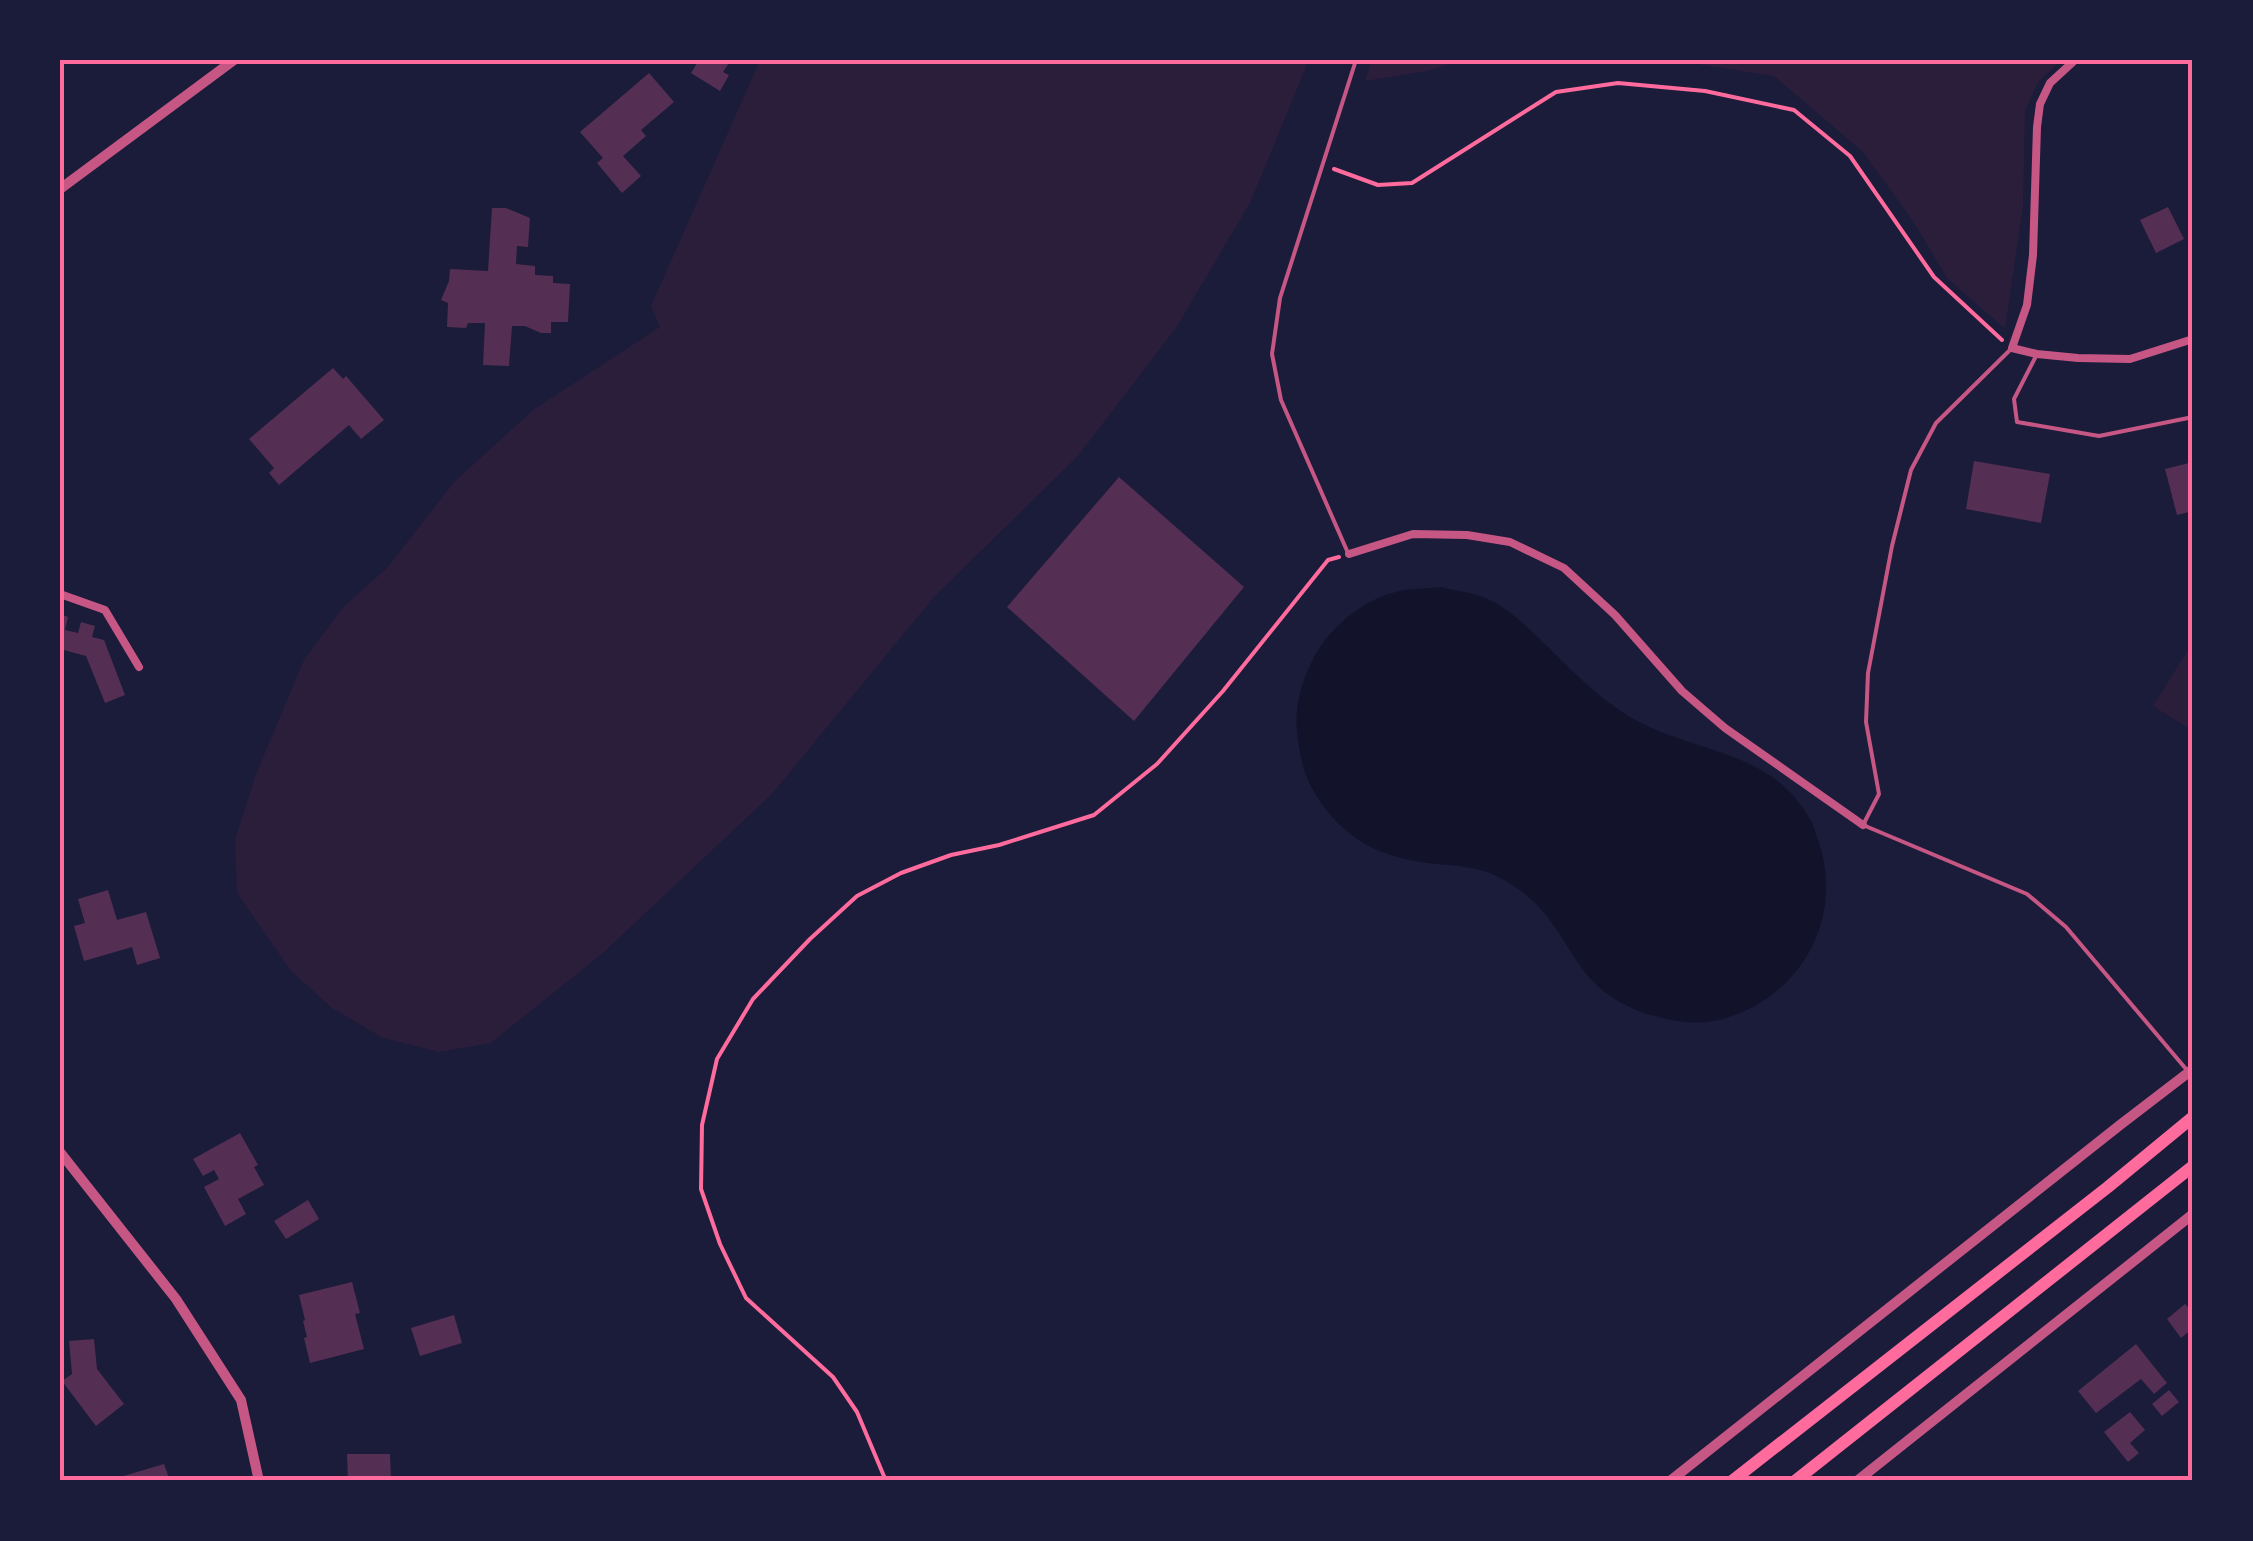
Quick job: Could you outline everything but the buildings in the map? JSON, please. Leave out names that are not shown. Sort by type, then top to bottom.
[{"type":"main road","points":[[1732,1481],[2193,1117]]},
{"type":"main road","points":[[1795,1481],[2193,1166]]},
{"type":"street","points":[[60,189],[234,60]]},
{"type":"street","points":[[2075,60],[2050,83],[2040,104],[2028,305],[2012,348],[2037,354],[2130,359],[2193,339]]},
{"type":"street","points":[[1348,554],[1413,534],[1468,535],[1510,542],[1564,568],[1710,716],[1864,825]]},
{"type":"street","points":[[60,594],[104,610],[140,667]]},
{"type":"street","points":[[1670,1481],[2191,1071]]},
{"type":"street","points":[[60,1152],[176,1298],[241,1400],[259,1481]]},
{"type":"street","points":[[1857,1481],[2193,1214]]},
{"type":"lane","points":[[1348,554],[1281,400],[1272,354],[1280,298],[1356,60]]},
{"type":"lane","points":[[2012,348],[1936,423],[1912,470],[1892,546],[1868,673],[1866,722],[1879,794],[1864,825],[2026,894],[2066,927],[2191,1071]]},
{"type":"lane","points":[[2037,354],[2014,399],[2017,422],[2099,436],[2193,417]]},
{"type":"path","points":[[1324,166],[1378,185],[1412,183],[1556,92],[1618,83],[1705,91],[1794,110],[1850,156],[1934,278],[2012,348]]},
{"type":"path","points":[[886,1481],[856,1412],[833,1377],[746,1298],[720,1244],[701,1189],[702,1125],[716,1059],[754,999],[857,896],[900,873],[1094,815],[1156,764],[1223,691],[1328,560],[1348,554]]},
{"type":"shaded area","points":[[760,60],[1309,60],[1250,203],[1176,328],[1078,456],[934,597],[772,794],[603,953],[491,1043],[439,1052],[383,1038],[332,1008],[291,971],[237,893],[235,840],[256,774],[304,660],[343,607],[387,568],[455,481],[533,410],[660,327],[651,306]]},
{"type":"shaded area","points":[[1372,60],[1463,60],[1427,71],[1365,81]]},
{"type":"shaded area","points":[[1671,60],[2062,60],[2038,82],[2025,112],[2023,207],[2005,329],[1947,278],[1913,221],[1863,152],[1774,76]]},
{"type":"shaded area","points":[[1441,587],[1480,596],[1504,609],[1591,688],[1630,717],[1751,765],[1793,795],[1811,821],[1818,840],[1826,899],[1809,952],[1793,976],[1772,995],[1747,1010],[1709,1022],[1671,1020],[1636,1010],[1593,982],[1548,918],[1517,888],[1477,869],[1410,860],[1377,850],[1356,838],[1327,811],[1307,776],[1298,737],[1298,701],[1311,663],[1335,628],[1370,602],[1401,591]]},
{"type":"shaded area","points":[[2193,642],[2193,731],[2153,706]]}]
